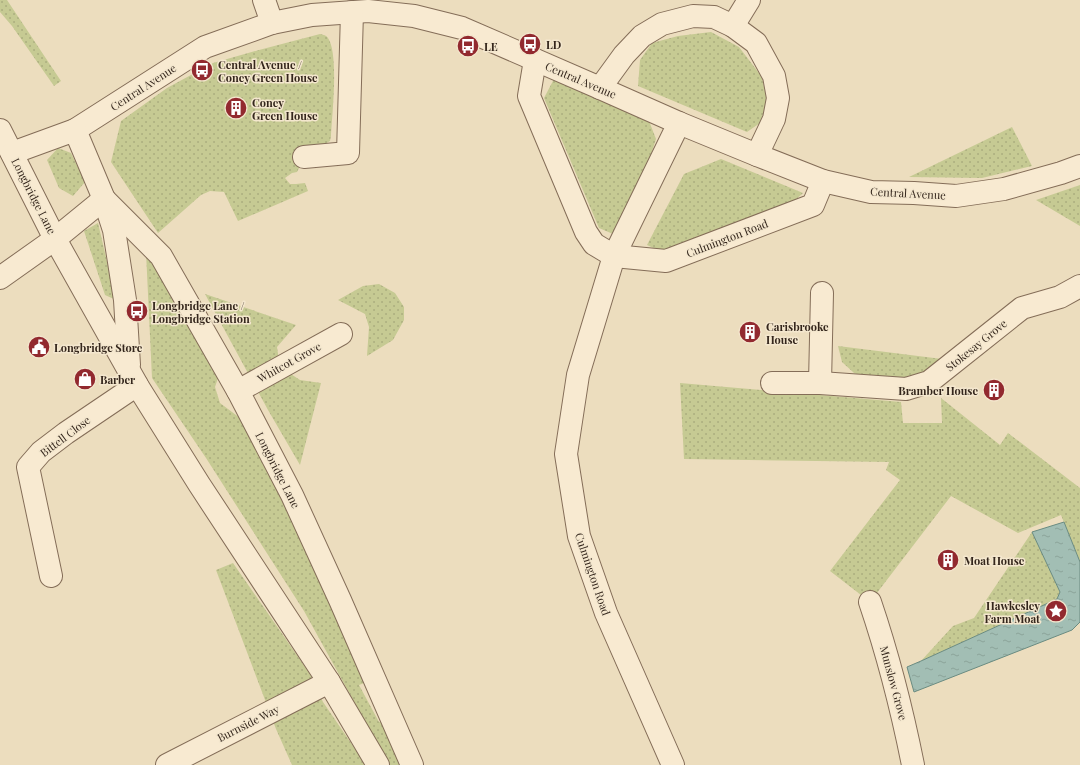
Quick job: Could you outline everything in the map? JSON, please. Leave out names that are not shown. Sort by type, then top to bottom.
[{"type":"street","points":[[264,0],[272,23]]},
{"type":"street","points":[[733,26],[749,0]]},
{"type":"street","name":"Central Avenue","points":[[75,130],[205,47],[272,23],[312,15],[415,8],[679,123],[823,181],[871,192],[956,196],[1004,189],[1080,166]]},
{"type":"street","points":[[304,157],[348,153],[352,12]]},
{"type":"street","points":[[600,88],[624,55],[642,36],[662,24],[693,16],[714,17],[733,26],[756,43],[774,76],[778,98],[774,118],[757,155]]},
{"type":"street","name":"Culmington Road","points":[[536,60],[529,96],[586,232],[594,244],[614,256],[666,261],[813,205],[823,181]]},
{"type":"street","name":"Culmington Road","points":[[673,765],[606,613],[579,536],[566,454],[578,375],[614,256],[679,123]]},
{"type":"street","name":"Longbridge Lane","points":[[0,130],[55,239],[133,378],[207,497],[329,682],[378,765]]},
{"type":"street","name":"Longbridge Lane","points":[[12,153],[75,130],[104,199],[114,230],[124,296],[133,378]]},
{"type":"street","name":"Longbridge Lane","points":[[55,239],[104,199]]},
{"type":"street","name":"Longbridge Lane","points":[[104,199],[161,256],[238,391],[298,509],[340,600],[412,765]]},
{"type":"street","points":[[0,278],[55,239]]},
{"type":"street","name":"Stokesay Grove","points":[[772,383],[820,383],[906,388],[929,382],[1022,308],[1060,297],[1080,286]]},
{"type":"street","points":[[820,383],[822,293]]},
{"type":"street","name":"Whitcot Grove","points":[[238,391],[341,334]]},
{"type":"street","name":"Bittell Close","points":[[51,576],[28,467],[41,452],[133,378]]},
{"type":"street","name":"Munslow Grove","points":[[870,602],[882,638],[902,711],[913,765]]},
{"type":"street","name":"Burnside Way","points":[[167,765],[329,682]]},
{"type":"green space","points":[[0,0],[7,0],[61,81],[54,86],[12,26],[0,12]]},
{"type":"green space","points":[[711,32],[739,47],[762,77],[767,102],[760,123],[747,132],[638,86],[640,60],[652,43],[678,36]]},
{"type":"green space","points":[[320,34],[328,38],[333,57],[334,85],[330,141],[325,144],[306,147],[297,172],[292,173],[285,178],[290,184],[305,183],[308,191],[238,221],[224,192],[210,191],[201,195],[158,233],[111,162],[121,121],[167,88],[213,63]]},
{"type":"green space","points":[[554,79],[649,121],[656,139],[647,167],[613,234],[599,228],[544,98]]},
{"type":"green space","points":[[1012,127],[1032,166],[982,178],[909,177]]},
{"type":"green space","points":[[58,148],[71,153],[85,182],[73,196],[59,188],[47,160]]},
{"type":"green space","points":[[721,159],[803,193],[790,205],[664,253],[647,245],[684,174]]},
{"type":"green space","points":[[1080,185],[1080,226],[1036,200]]},
{"type":"green space","points":[[98,223],[116,300],[105,295],[84,231]]},
{"type":"green space","points":[[146,252],[219,375],[215,387],[220,403],[240,418],[290,512],[367,682],[359,685],[379,722],[392,718],[412,765],[389,765],[304,611],[206,458],[152,378]]},
{"type":"green space","points":[[379,284],[395,293],[404,307],[404,320],[393,340],[367,356],[369,327],[365,314],[338,300],[363,286]]},
{"type":"green space","points":[[205,294],[296,325],[277,347],[280,367],[300,380],[321,383],[300,465],[268,410]]},
{"type":"green space","points":[[838,346],[942,359],[915,380],[874,381],[854,373],[842,362]]},
{"type":"green space","points":[[680,383],[901,402],[903,423],[942,423],[941,398],[1000,445],[1008,433],[1080,488],[1080,562],[1061,515],[1018,533],[951,496],[870,602],[830,571],[900,480],[886,470],[889,462],[684,459]]},
{"type":"green space","points":[[1032,532],[1060,592],[1057,599],[921,661],[953,626],[974,618]]},
{"type":"green space","points":[[233,563],[310,674],[323,702],[366,765],[292,765],[276,729],[216,570]]},
{"type":"water","name":"Hawkesley Farm Moat","points":[[1064,522],[1080,562],[1080,622],[1072,630],[914,692],[907,667],[1057,599],[1060,592],[1032,532]]},
{"type":"place","name":"LD","points":[[530,44]]},
{"type":"place","name":"LE","points":[[468,46]]},
{"type":"place","name":"Central Avenue / Coney Green House","points":[[202,70]]},
{"type":"place","name":"Coney Green House","points":[[236,108]]},
{"type":"place","name":"Longbridge Lane / Longbridge Station","points":[[137,311]]},
{"type":"place","name":"Carisbrooke House","points":[[750,332]]},
{"type":"place","name":"Longbridge Store","points":[[39,347]]},
{"type":"place","name":"Barber","points":[[85,379]]},
{"type":"place","name":"Bramber House","points":[[994,390]]},
{"type":"place","name":"Moat House","points":[[948,560]]},
{"type":"place","name":"Hawkesley Farm Moat","points":[[1056,611]]}]
